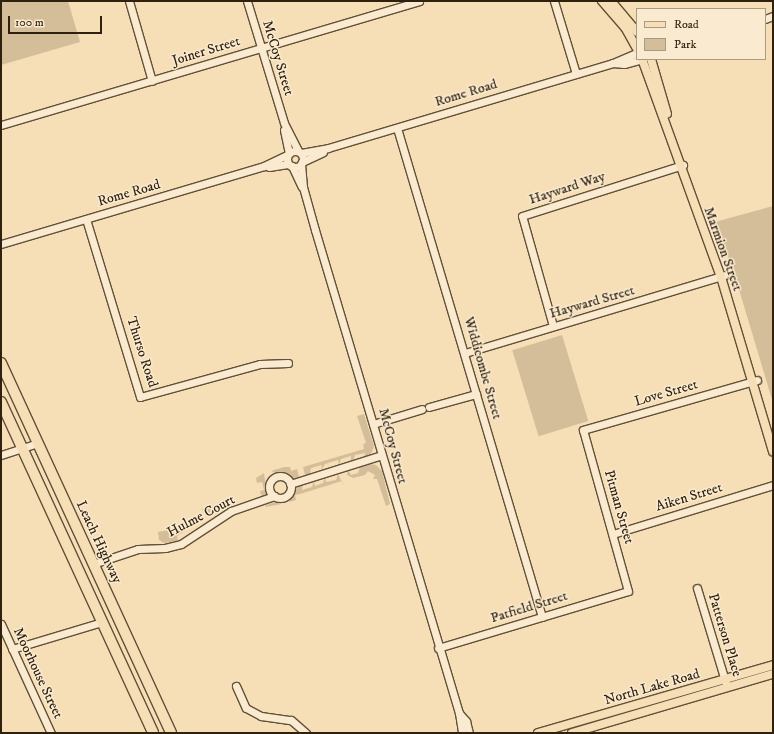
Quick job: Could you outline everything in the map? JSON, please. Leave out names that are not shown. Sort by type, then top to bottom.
[{"type":"highway","name":"Leach Highway","points":[[1,363],[171,733]]},
{"type":"highway","points":[[1,402],[153,733]]},
{"type":"highway","points":[[127,676],[141,670]]},
{"type":"main road","points":[[602,1],[625,27],[636,47]]},
{"type":"main road","points":[[611,1],[636,31]]},
{"type":"main road","name":"Marmion Street","points":[[642,60],[723,276],[773,451]]},
{"type":"main road","name":"Marmion Street","points":[[651,60],[681,166]]},
{"type":"main road","name":"Marmion Street","points":[[754,381],[773,435]]},
{"type":"main road","name":"North Lake Road","points":[[538,733],[773,665]]},
{"type":"main road","name":"North Lake Road","points":[[572,733],[773,674]]},
{"type":"street","points":[[129,1],[152,81]]},
{"type":"street","name":"McCoy Street","points":[[247,1],[260,48],[284,123],[299,152],[302,163],[303,187]]},
{"type":"street","name":"Joiner Street","points":[[1,125],[419,1]]},
{"type":"street","points":[[554,1],[576,74]]},
{"type":"street","name":"Rome Road","points":[[1,244],[264,166],[288,154],[328,148],[613,63],[636,53]]},
{"type":"street","name":"Rome Road","points":[[613,63],[624,64],[638,60]]},
{"type":"street","name":"McCoy Street","points":[[284,123],[290,165],[303,187],[374,424],[438,648],[459,713],[462,733]]},
{"type":"street","name":"Widdicombe Street","points":[[397,128],[465,353],[542,617]]},
{"type":"street","name":"Rome Road","points":[[264,166],[302,163],[328,148]]},
{"type":"street","name":"Hayward Way","points":[[553,326],[522,216],[681,166]]},
{"type":"street","name":"Thurso Road","points":[[86,219],[140,397],[260,364],[288,363]]},
{"type":"street","name":"Hayward Street","points":[[465,353],[723,276]]},
{"type":"street","name":"Love Street","points":[[583,430],[754,381]]},
{"type":"street","points":[[374,424],[476,394]]},
{"type":"street","name":"Pitman Street","points":[[583,430],[628,591]]},
{"type":"street","points":[[1,455],[37,443]]},
{"type":"street","points":[[290,484],[382,456]]},
{"type":"street","points":[[284,476],[290,484],[287,496],[281,498],[274,496],[269,484],[275,477],[284,476]]},
{"type":"street","name":"Aiken Street","points":[[613,534],[773,485]]},
{"type":"street","name":"Hulme Court","points":[[93,564],[138,549],[165,548],[181,544],[231,512],[274,496]]},
{"type":"street","name":"Patterson Place","points":[[698,588],[727,688]]},
{"type":"street","name":"Patfield Street","points":[[438,648],[628,591]]},
{"type":"street","points":[[12,649],[102,622]]},
{"type":"street","name":"Moorhouse Street","points":[[1,624],[51,733]]},
{"type":"street","points":[[236,686],[246,708],[261,716],[291,720],[306,733]]},
{"type":"street","name":"McCoy Street","points":[[459,713],[466,721],[469,733]]},
{"type":"green space","points":[[1,1],[68,1],[80,42],[1,65]]},
{"type":"green space","points":[[773,206],[773,403],[735,276],[715,222]]},
{"type":"green space","points":[[562,335],[588,421],[539,436],[512,350]]},
{"type":"green space","points":[[364,414],[374,446],[371,454],[364,458],[365,453],[355,455],[353,461],[351,462],[351,456],[341,459],[339,465],[338,460],[325,464],[321,471],[322,465],[311,468],[310,474],[305,475],[303,467],[364,449],[363,444],[366,443],[357,416]]},
{"type":"green space","points":[[370,464],[376,465],[382,471],[390,504],[386,506],[377,479],[373,479],[375,475],[368,471],[365,475],[353,478],[347,475],[348,469],[351,475],[358,473],[360,467]]},
{"type":"green space","points":[[284,467],[290,467],[291,471],[297,469],[299,477],[292,479],[271,471]]},
{"type":"green space","points":[[264,473],[267,495],[262,498],[260,491],[264,490],[262,482],[257,483],[256,478]]},
{"type":"green space","points":[[338,474],[342,481],[295,495],[296,500],[289,502],[296,486],[303,484],[302,490],[312,487],[314,481],[315,486],[323,483],[325,477],[326,482],[336,480]]},
{"type":"green space","points":[[279,501],[282,504],[265,507],[266,505]]},
{"type":"green space","points":[[224,503],[225,505],[207,517],[202,509]]},
{"type":"green space","points":[[195,524],[177,536],[178,541],[164,543],[159,540],[158,532],[173,529],[174,534]]}]
